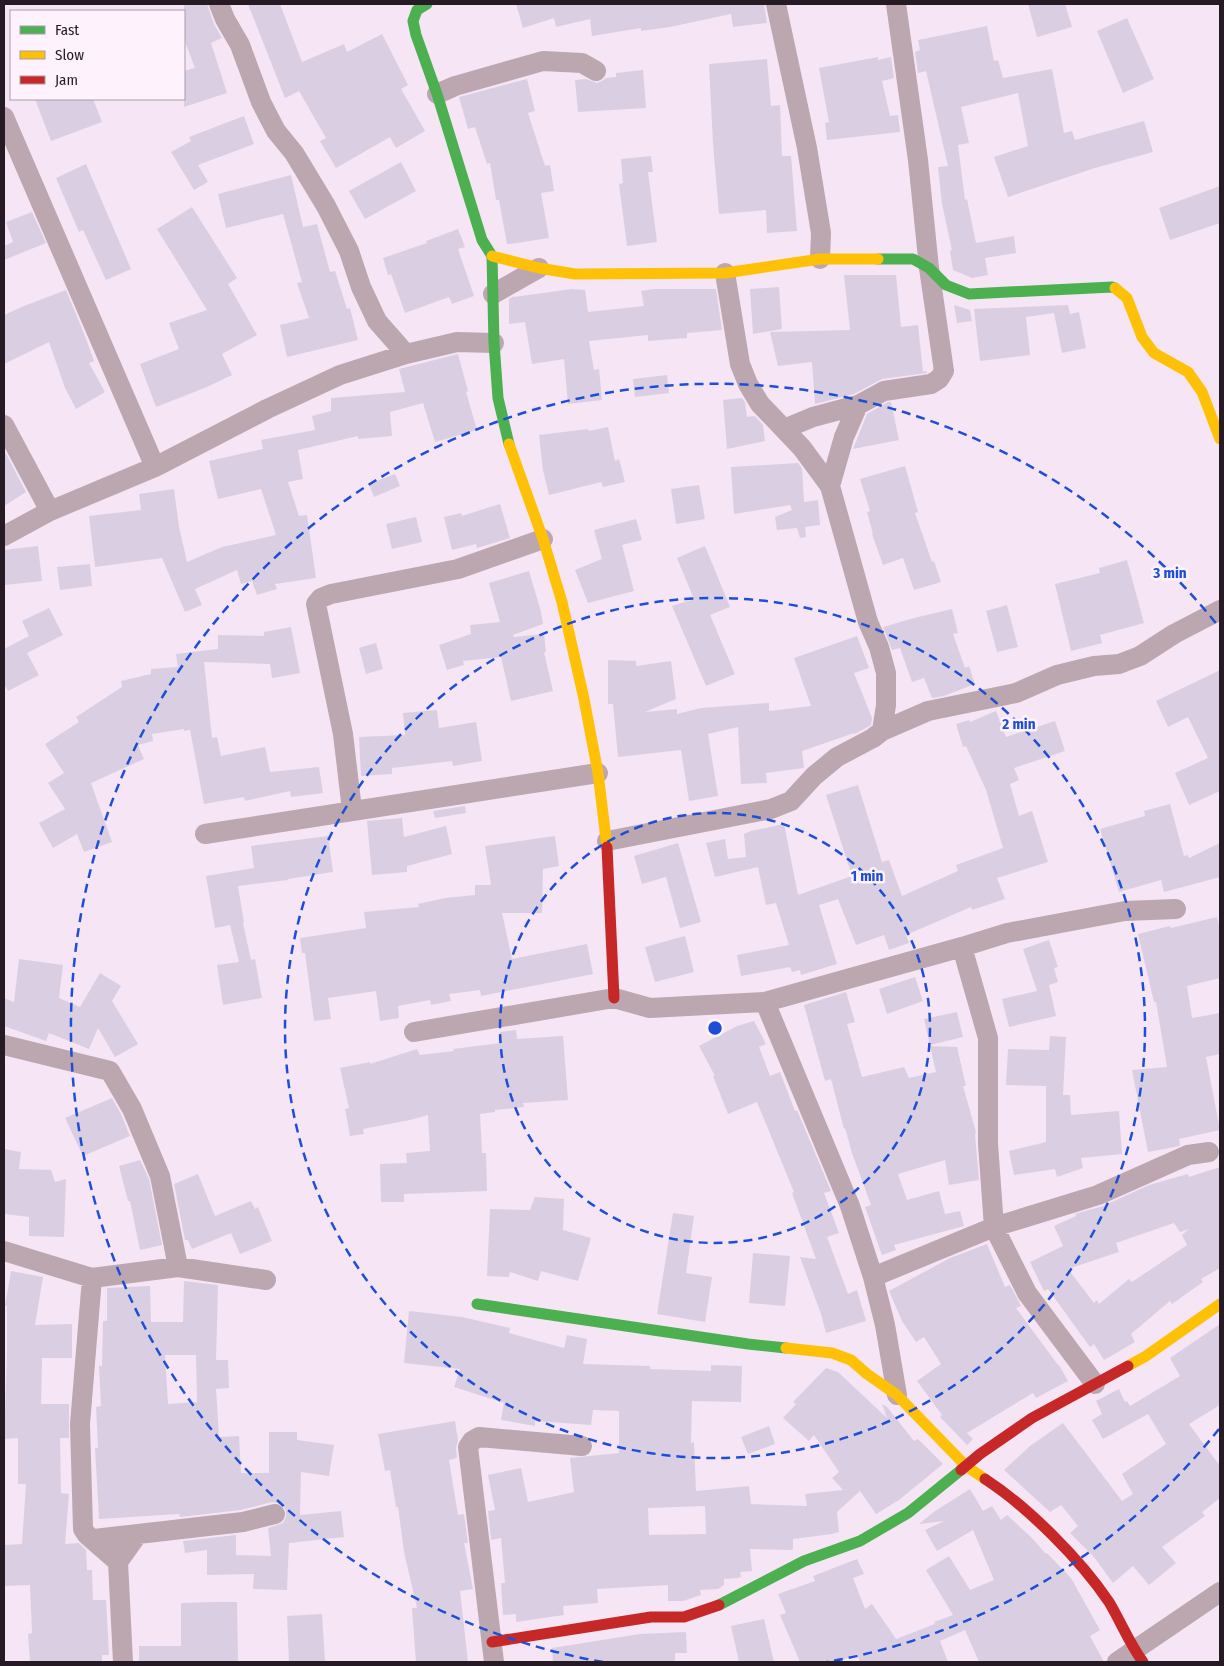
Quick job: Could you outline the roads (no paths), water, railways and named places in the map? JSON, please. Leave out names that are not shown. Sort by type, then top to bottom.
[{"type":"street","points":[[219,4],[240,45],[260,102],[276,131],[294,153],[326,206],[349,251],[361,287],[377,321],[406,354]]},
{"type":"street","points":[[427,4],[417,10],[413,21],[416,35],[437,94],[482,240],[492,256],[494,343],[498,398],[509,446],[543,539],[562,602],[584,698],[598,773],[606,841],[614,998]]},
{"type":"street","points":[[776,4],[822,233],[820,259]]},
{"type":"street","points":[[784,429],[813,417],[858,405],[884,391],[931,384],[939,379],[944,371],[897,4]]},
{"type":"street","points":[[437,94],[455,86],[544,61],[582,63],[596,71]]},
{"type":"street","points":[[4,117],[156,467]]},
{"type":"street","points":[[492,256],[539,268],[576,274],[725,273],[820,259],[913,259],[930,268],[946,285],[968,294],[1112,287],[1128,298],[1142,337],[1154,353],[1188,372],[1202,392],[1220,439]]},
{"type":"street","points":[[493,294],[539,268]]},
{"type":"street","points":[[725,273],[740,364],[748,384],[760,404],[802,448],[830,486],[868,622],[879,647],[886,673],[886,705],[882,731]]},
{"type":"street","points":[[4,536],[50,511],[156,467],[267,409],[340,375],[406,354],[458,342],[494,343]]},
{"type":"street","points":[[830,486],[844,437],[858,405]]},
{"type":"street","points":[[4,425],[50,511]]},
{"type":"street","points":[[352,810],[343,734],[316,604],[321,598],[331,594],[458,569],[543,539]]},
{"type":"street","points":[[606,841],[771,809],[791,801],[814,776],[837,757],[873,738],[882,731],[928,711],[1016,693],[1057,675],[1094,666],[1119,664],[1140,656],[1174,634],[1220,610]]},
{"type":"street","points":[[205,834],[598,773]]},
{"type":"street","points":[[414,1032],[614,998],[650,1008],[765,1002],[1007,933],[1126,910],[1176,909]]},
{"type":"street","points":[[962,947],[988,1038],[988,1144],[994,1227],[1027,1293],[1095,1384]]},
{"type":"street","points":[[765,1002],[850,1206],[873,1278],[885,1325],[897,1394]]},
{"type":"street","points":[[4,1045],[110,1071],[132,1109],[160,1176],[178,1267]]},
{"type":"street","points":[[873,1278],[994,1227],[1098,1195],[1188,1156],[1210,1152]]},
{"type":"street","points":[[4,1251],[92,1278],[178,1267],[266,1280]]},
{"type":"street","points":[[92,1278],[80,1424],[83,1529],[87,1535],[94,1539],[118,1562]]},
{"type":"street","points":[[477,1304],[748,1344],[832,1353],[850,1360],[897,1394],[966,1466],[1002,1490],[1042,1526],[1083,1568],[1109,1603],[1139,1656]]},
{"type":"street","points":[[492,1642],[651,1617],[684,1617],[722,1604],[804,1561],[860,1541],[908,1513],[966,1466],[1032,1418],[1146,1356],[1220,1304]]},
{"type":"street","points":[[494,1662],[468,1448],[472,1441],[479,1437],[582,1446]]},
{"type":"street","points":[[94,1539],[243,1522],[275,1514]]},
{"type":"street","points":[[123,1662],[118,1562],[138,1534]]},
{"type":"street","points":[[1117,1662],[1139,1656],[1220,1592]]}]
